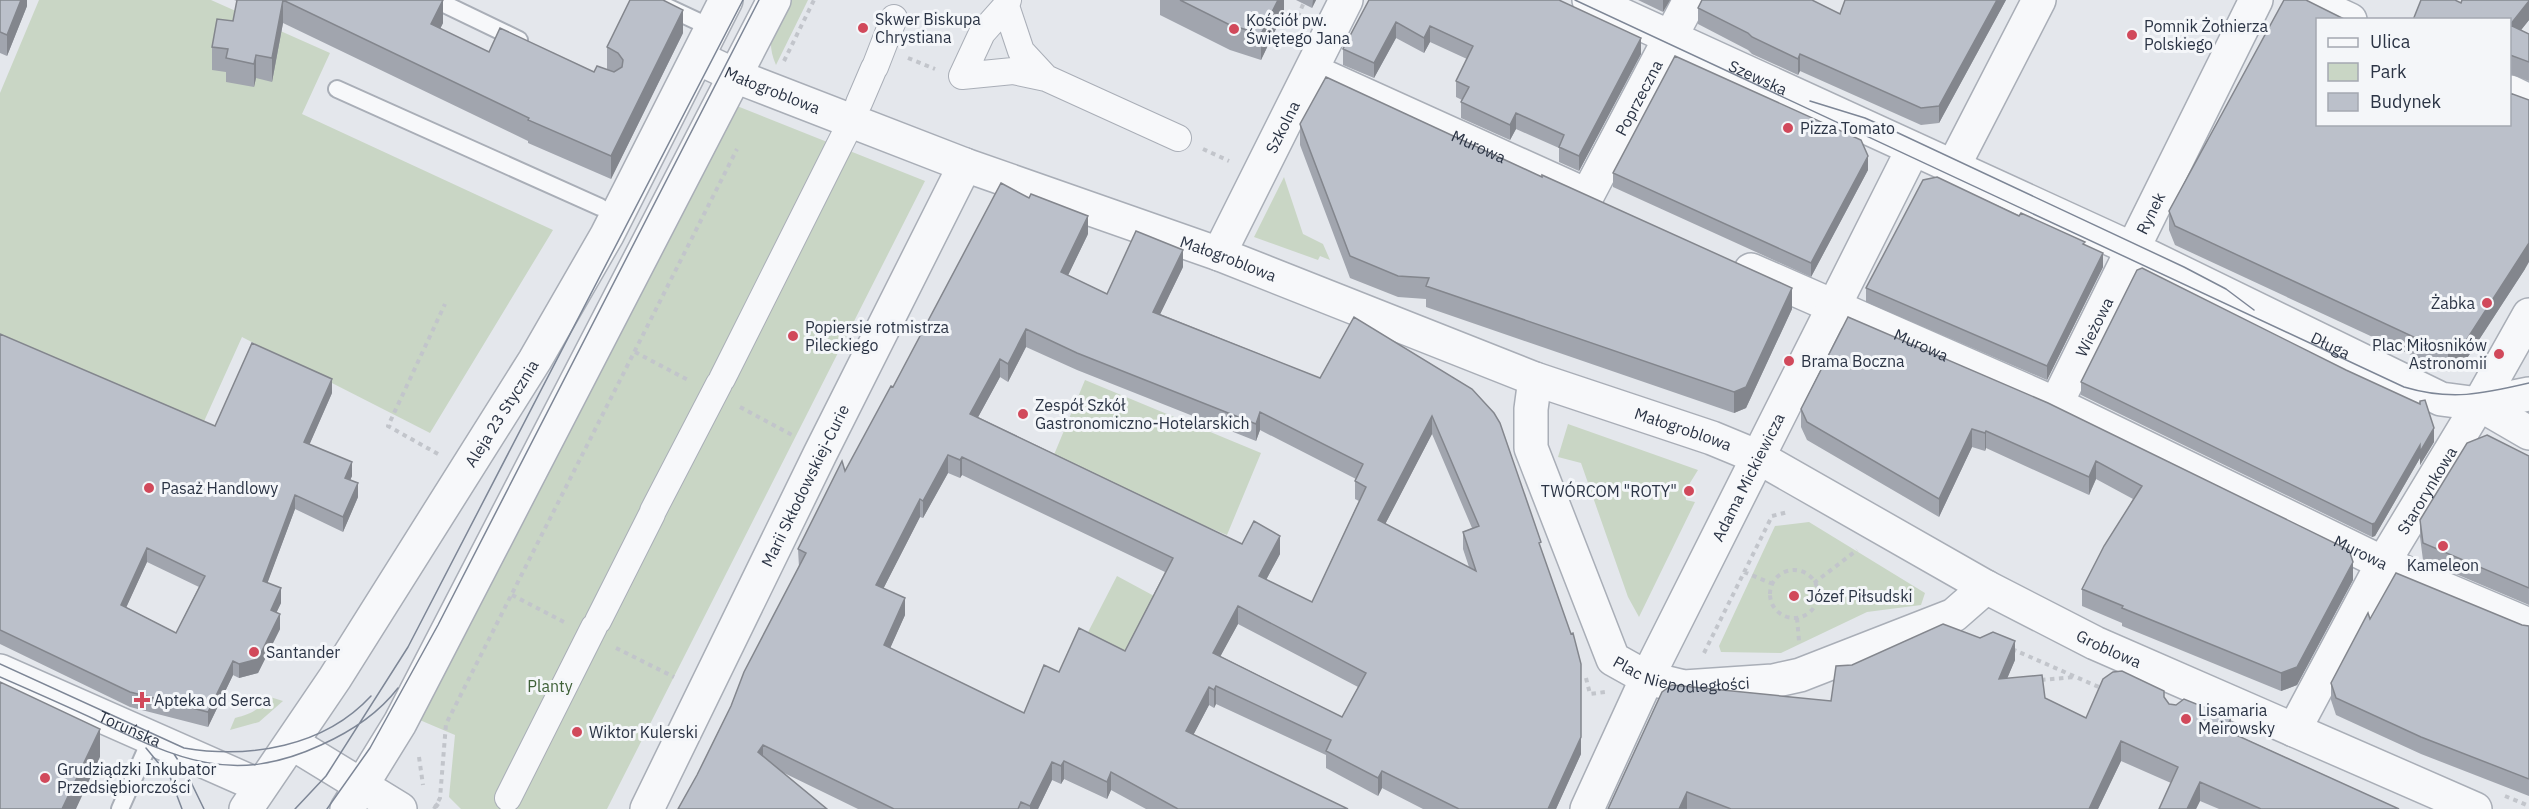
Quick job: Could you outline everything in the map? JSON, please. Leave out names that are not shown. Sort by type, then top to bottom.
[{"type":"street","points":[[355,798],[400,723],[774,0]]},
{"type":"street","name":"Szkolna","points":[[1219,254],[1346,0]]},
{"type":"street","name":"Szewska","points":[[1589,0],[1931,157]]},
{"type":"street","name":"Poprzeczna","points":[[1587,196],[1669,36],[1690,0]]},
{"type":"street","points":[[1931,157],[2039,0]]},
{"type":"street","name":"Rynek","points":[[1931,157],[2132,250],[2256,0]]},
{"type":"street","points":[[2307,0],[2346,18]]},
{"type":"street","points":[[1007,3],[982,33],[957,76],[1013,71],[1046,78],[1178,138]]},
{"type":"street","points":[[1007,3],[1021,51],[1046,78]]},
{"type":"street","points":[[859,103],[898,8]]},
{"type":"street","name":"Aleja 23 Stycznia","points":[[253,798],[292,743],[535,360],[607,235],[664,110],[698,58],[719,14]]},
{"type":"street","name":"Małogroblowa","points":[[698,58],[735,75],[965,165],[1219,254],[1535,379],[1712,438],[1758,457]]},
{"type":"street","name":"Murowa","points":[[1312,71],[1619,210]]},
{"type":"street","points":[[2511,92],[2529,100]]},
{"type":"street","points":[[508,798],[847,130]]},
{"type":"street","name":"Adama Mickiewicza","points":[[1587,809],[1647,678],[1832,307],[1931,157]]},
{"type":"street","name":"Marii Skłodowskiej-Curie","points":[[647,809],[965,165]]},
{"type":"street","name":"Wieżowa","points":[[2056,404],[2132,250]]},
{"type":"street","name":"Długa","points":[[2132,250],[2441,399],[2479,404],[2529,433]]},
{"type":"street","name":"Murowa","points":[[1726,258],[1832,307],[2056,404],[2383,563],[2529,625]]},
{"type":"street","name":"Starorynkowa","points":[[2294,730],[2383,563],[2479,404],[2529,315]]},
{"type":"street","name":"Plac Niepodległości","points":[[1535,379],[1531,409],[1531,448],[1613,659],[1647,678],[1684,687],[1773,681],[1800,675],[1954,615],[1986,587]]},
{"type":"street","points":[[2479,404],[2529,394]]},
{"type":"street","name":"Groblowa","points":[[1758,457],[1986,587],[2184,689],[2294,730],[2475,809]]},
{"type":"street","name":"Toruńska","points":[[0,670],[151,739],[253,798]]},
{"type":"street","points":[[292,743],[355,798],[400,809]]},
{"type":"lane","points":[[436,0],[532,46]]},
{"type":"lane","points":[[652,0],[719,14]]},
{"type":"lane","points":[[337,89],[600,207]]},
{"type":"lane","points":[[120,809],[151,739]]},
{"type":"path","points":[[771,89],[814,0]]},
{"type":"path","points":[[1293,27],[1305,0]]},
{"type":"path","points":[[920,63],[926,65]]},
{"type":"path","points":[[435,807],[440,798],[446,724],[741,139]]},
{"type":"path","points":[[442,457],[388,426],[445,304]]},
{"type":"path","points":[[1700,663],[1772,516],[1790,512]]},
{"type":"path","points":[[1814,583],[1862,546]]},
{"type":"path","points":[[1791,570],[1804,573],[1814,583],[1817,596],[1813,609],[1802,616],[1793,618],[1780,613],[1773,606],[1770,593],[1773,584],[1783,573],[1791,570]]},
{"type":"path","points":[[1744,572],[1773,584]]},
{"type":"path","points":[[2032,681],[2076,677]]},
{"type":"path","points":[[418,748],[424,787]]},
{"type":"path","points":[[430,796],[435,807],[442,809]]},
{"type":"green space","points":[[39,0],[211,0],[330,53],[302,114],[553,230],[430,433],[242,337],[201,428],[0,344],[0,93]]},
{"type":"green space","points":[[782,0],[808,0],[776,65],[771,40]]},
{"type":"green space","name":"Planty","points":[[732,104],[925,181],[607,809],[461,809],[449,797],[455,735],[415,718]]},
{"type":"green space","points":[[1284,177],[1303,234],[1323,244],[1330,260],[1320,256],[1318,260],[1254,237]]},
{"type":"green space","points":[[1085,380],[1261,453],[1227,535],[1051,462]]},
{"type":"green space","points":[[1568,424],[1698,470],[1685,491],[1686,500],[1695,502],[1639,617],[1628,597],[1581,463],[1558,457]]},
{"type":"green space","points":[[1809,522],[1925,593],[1921,605],[1867,612],[1781,653],[1721,652],[1719,646],[1775,526]]},
{"type":"green space","points":[[1117,576],[1156,597],[1124,661],[1084,640]]},
{"type":"green space","points":[[267,696],[283,701],[259,722],[230,730],[235,718],[254,711]]},
{"type":"building","points":[[0,0],[21,0],[7,35],[0,32]]},
{"type":"building","points":[[237,0],[283,0],[272,58],[256,55],[254,64],[226,58],[228,49],[212,47],[217,19],[233,21]]},
{"type":"building","points":[[283,0],[443,0],[431,24],[489,52],[500,28],[594,72],[597,66],[614,72],[622,67],[623,60],[618,53],[607,47],[630,0],[663,0],[683,10],[611,156],[528,120],[529,118]]},
{"type":"building","points":[[1180,0],[1278,0],[1261,34],[1230,25]]},
{"type":"building","points":[[1369,0],[1559,0],[1641,38],[1579,156],[1559,147],[1564,135],[1516,113],[1510,125],[1461,102],[1469,87],[1456,81],[1473,46],[1430,26],[1424,38],[1396,22],[1374,63],[1343,49]]},
{"type":"building","points":[[1702,0],[1812,0],[1840,14],[1845,0],[1997,0],[1939,106],[1921,108],[1800,54],[1798,59],[1752,37],[1698,8]]},
{"type":"building","points":[[2284,0],[2306,0],[2342,18],[2316,18],[2316,126],[2511,126],[2511,93],[2529,100],[2529,243],[2460,350],[2448,353],[2175,226],[2169,211]]},
{"type":"building","points":[[2421,0],[2455,0],[2461,3],[2462,0],[2529,0],[2511,24],[2511,18],[2414,18]]},
{"type":"building","points":[[2511,25],[2529,34],[2529,62],[2511,55]]},
{"type":"building","points":[[1675,56],[1861,140],[1868,156],[1811,263],[1613,173]]},
{"type":"building","points":[[1326,77],[1542,177],[1542,175],[1792,288],[1746,387],[1734,392],[1426,286],[1429,278],[1398,276],[1350,256],[1300,124]]},
{"type":"building","points":[[1937,177],[2019,216],[2021,213],[2085,242],[2083,244],[2103,253],[2047,366],[1866,288],[1923,180]]},
{"type":"building","points":[[1001,183],[1029,198],[1031,194],[1088,216],[1061,272],[1107,294],[1136,231],[1183,250],[1153,312],[1320,378],[1354,317],[1472,389],[1500,423],[1541,542],[1539,543],[1571,634],[1573,633],[1581,664],[1581,737],[1548,809],[1459,809],[1382,771],[1378,778],[1326,751],[1331,740],[1216,686],[1214,690],[1209,687],[1186,731],[1348,809],[1178,809],[1111,772],[1107,782],[1064,761],[1061,766],[1052,762],[1030,806],[1021,802],[1018,809],[894,809],[763,745],[758,752],[827,809],[678,809],[731,706],[744,672],[806,553],[798,549],[842,461],[845,471],[891,386],[893,387]],"holes":[[[1026,329],[1077,353],[1256,424],[1260,412],[1363,464],[1355,481],[1366,487],[1312,602],[1259,576],[1280,536],[1254,521],[1242,544],[970,414],[1000,359],[1008,364]],[[1432,416],[1479,526],[1463,532],[1476,571],[1378,520]],[[948,455],[960,460],[962,457],[1173,558],[1125,651],[1079,628],[1059,672],[1044,665],[1024,713],[884,645],[905,598],[876,585],[920,499],[923,501]],[[1238,606],[1366,673],[1342,717],[1213,653]]]},
{"type":"building","points":[[2142,268],[2346,370],[2420,404],[2420,401],[2425,400],[2434,428],[2420,452],[2420,445],[2375,523],[2372,524],[2081,382],[2137,270]]},
{"type":"building","points":[[1848,317],[2048,403],[2349,550],[2353,562],[2297,667],[2281,673],[2122,608],[2123,606],[2082,589],[2104,546],[2142,486],[2096,461],[2089,477],[1986,431],[1985,433],[1972,429],[1939,499],[1807,422],[1801,409]]},
{"type":"building","points":[[0,334],[215,426],[252,343],[332,379],[304,442],[352,462],[345,478],[358,483],[343,517],[295,495],[263,581],[281,588],[271,610],[280,614],[258,659],[239,664],[233,661],[208,712],[130,692],[0,630]],"holes":[[[147,548],[205,576],[176,633],[121,605]]]},
{"type":"building","points":[[2487,435],[2529,456],[2529,588],[2423,543],[2420,520],[2467,443]]},
{"type":"building","points":[[2396,573],[2529,626],[2529,779],[2421,737],[2336,698],[2331,683],[2368,613],[2370,619]]},
{"type":"building","points":[[1943,624],[1980,638],[1993,632],[2015,641],[1999,679],[2042,675],[2045,698],[2086,718],[2103,679],[2113,672],[2122,671],[2164,691],[2164,697],[2169,704],[2176,705],[2184,699],[2231,718],[2225,730],[2399,809],[2261,809],[2200,782],[2187,809],[2159,809],[2178,767],[2121,741],[2089,809],[1731,809],[1687,792],[1679,809],[1608,809],[1662,692],[1672,685],[1831,701],[1836,666],[1852,665]]},
{"type":"building","name":"Grudziądzki Inkubator Przedsiębiorczości","points":[[0,682],[100,729],[62,809],[0,809]]},
{"type":"tram line","points":[[295,809],[326,776],[408,647],[743,0]]},
{"type":"tram line","points":[[327,809],[370,748],[438,625],[759,0]]},
{"type":"tram line","points":[[1575,0],[2404,387],[2452,395],[2481,393],[2529,383]]},
{"type":"tram line","points":[[1810,101],[1865,118],[2184,267],[2226,289],[2254,310]]},
{"type":"tram line","points":[[0,664],[184,748],[209,751],[259,750],[308,738],[331,727],[371,696]]},
{"type":"tram line","points":[[0,677],[153,746],[180,756],[232,765],[260,764],[289,757],[321,745],[363,721],[382,706],[398,688]]},
{"type":"tram line","points":[[146,748],[170,777],[182,809]]},
{"type":"tram line","points":[[174,754],[187,774],[204,809]]},
{"type":"place","name":"Skwer Biskupa Chrystiana","points":[[863,28]]},
{"type":"place","name":"Kościół pw. Świętego Jana","points":[[1234,29]]},
{"type":"place","name":"Pomnik Żołnierza Polskiego","points":[[2132,35]]},
{"type":"place","name":"Pizza Tomato","points":[[1788,128]]},
{"type":"place","name":"Żabka","points":[[2487,303]]},
{"type":"place","name":"Popiersie rotmistrza Pileckiego","points":[[793,336]]},
{"type":"place","name":"Plac Miłosników Astronomii","points":[[2499,354]]},
{"type":"place","name":"Brama Boczna","points":[[1789,361]]},
{"type":"place","name":"Zespół Szkół Gastronomiczno-Hotelarskich","points":[[1023,414]]},
{"type":"place","name":"Pasaż Handlowy","points":[[149,488]]},
{"type":"place","name":"TWÓRCOM \"ROTY\"","points":[[1689,491]]},
{"type":"place","name":"Kameleon","points":[[2443,546]]},
{"type":"place","name":"Józef Piłsudski","points":[[1794,596]]},
{"type":"place","name":"Santander","points":[[254,652]]},
{"type":"place","name":"Apteka od Serca","points":[[142,700]]},
{"type":"place","name":"Lisamaria Meirowsky","points":[[2186,719]]},
{"type":"place","name":"Wiktor Kulerski","points":[[577,732]]},
{"type":"place","name":"Grudziądzki Inkubator Przedsiębiorczości","points":[[45,778]]}]
